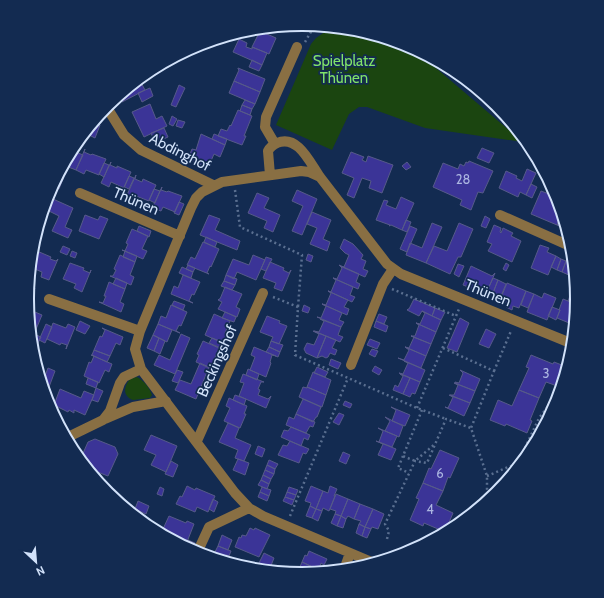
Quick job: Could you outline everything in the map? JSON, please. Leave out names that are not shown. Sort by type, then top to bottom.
[{"type":"street","points":[[270,175],[268,151],[275,144],[265,127],[266,117],[298,47]]},
{"type":"street","name":"Abdinghof","points":[[110,112],[124,135],[141,150],[213,185]]},
{"type":"street","name":"Thünen","points":[[275,144],[287,141],[298,145],[320,177],[387,264],[393,269],[401,274],[463,300],[567,342]]},
{"type":"street","points":[[320,177],[309,172],[301,171],[222,182],[213,185],[202,192],[196,198],[140,331],[135,349],[141,369],[235,493],[249,508],[263,516],[365,559]]},
{"type":"street","name":"Thünen","points":[[80,193],[180,236]]},
{"type":"street","points":[[500,215],[564,245]]},
{"type":"street","points":[[351,365],[383,284],[393,269]]},
{"type":"street","name":"Beckingshof","points":[[197,441],[263,293]]},
{"type":"street","points":[[49,299],[140,331]]},
{"type":"street","points":[[103,420],[110,411],[120,383],[124,377],[141,369]]},
{"type":"street","points":[[71,435],[133,407],[166,401]]},
{"type":"street","points":[[200,547],[209,527],[249,508]]},
{"type":"street","points":[[346,563],[350,553]]},
{"type":"path","points":[[298,47],[307,41],[312,32]]},
{"type":"path","points":[[234,181],[240,227],[302,255],[295,355],[417,408],[471,428]]},
{"type":"path","points":[[383,284],[456,316]]},
{"type":"path","points":[[263,293],[298,307]]},
{"type":"path","points":[[417,408],[463,300]]},
{"type":"path","points":[[488,493],[487,476],[471,428],[515,320]]},
{"type":"path","points":[[443,348],[494,371]]},
{"type":"path","points":[[286,526],[348,378]]},
{"type":"path","points":[[525,448],[539,418],[550,401]]},
{"type":"path","points":[[409,473],[398,468],[422,410]]},
{"type":"path","points":[[403,456],[415,461],[426,463],[446,419]]},
{"type":"path","points":[[387,539],[389,531],[385,524],[415,461],[436,443]]},
{"type":"path","points":[[487,476],[512,466]]},
{"type":"green space","name":"Spielplatz Thünen","points":[[324,32],[354,36],[388,45],[421,59],[433,65],[512,133],[519,141],[425,128],[367,107],[359,107],[349,114],[332,150],[276,125],[311,44],[316,38]]},
{"type":"green space","points":[[137,377],[144,382],[149,389],[152,395],[150,398],[133,400],[127,396],[125,391],[126,385],[130,379]]},
{"type":"building","points":[[265,33],[276,38],[269,54],[252,47],[258,35]]},
{"type":"building","points":[[239,39],[247,43],[246,47],[252,49],[252,47],[267,53],[262,65],[233,52]]},
{"type":"building","points":[[252,60],[262,65],[259,71],[249,67]]},
{"type":"building","points":[[238,68],[265,79],[260,92],[234,81],[239,70]]},
{"type":"building","points":[[234,81],[260,92],[255,104],[229,93]]},
{"type":"building","points":[[142,84],[145,90],[122,101]]},
{"type":"building","points":[[179,85],[185,88],[176,107],[171,105]]},
{"type":"building","points":[[150,88],[153,96],[142,102],[138,93]]},
{"type":"building","points":[[245,100],[255,104],[252,109],[242,105]]},
{"type":"building","points":[[150,104],[156,119],[162,116],[167,126],[144,137],[132,112]]},
{"type":"building","points":[[242,105],[252,109],[250,115],[240,111]]},
{"type":"building","points":[[238,110],[252,116],[242,145],[218,136],[221,129],[227,131],[230,125],[231,126]]},
{"type":"building","points":[[172,116],[177,119],[173,126],[169,124]]},
{"type":"building","points":[[178,120],[185,122],[182,128],[176,126]]},
{"type":"building","points":[[99,125],[100,125],[95,138],[90,135]]},
{"type":"building","points":[[164,128],[168,137],[155,143],[151,133]]},
{"type":"building","points":[[201,134],[225,145],[220,157],[214,154],[208,168],[188,159],[192,149],[196,150]]},
{"type":"building","points":[[214,134],[227,139],[225,145],[212,139]]},
{"type":"building","points":[[482,148],[494,153],[489,163],[477,158]]},
{"type":"building","points":[[85,149],[84,152],[106,159],[99,175],[86,170],[84,174],[76,170]]},
{"type":"building","points":[[351,152],[364,157],[362,160],[366,162],[368,156],[393,165],[382,193],[369,188],[371,181],[362,178],[354,198],[347,195],[354,178],[342,173]]},
{"type":"building","points":[[77,153],[83,155],[76,170],[69,167]]},
{"type":"building","points":[[469,161],[493,171],[483,193],[478,192],[471,210],[460,205],[462,200],[433,187],[443,163],[458,169],[460,164],[464,166],[466,162],[468,163]]},
{"type":"building","points":[[111,162],[110,165],[117,168],[117,166],[131,172],[124,188],[111,182],[109,187],[101,183]]},
{"type":"building","points":[[407,162],[411,167],[406,170],[402,166]]},
{"type":"building","points":[[104,163],[109,165],[104,177],[99,174]]},
{"type":"building","points":[[527,169],[536,173],[526,195],[520,192],[518,197],[499,188],[506,171],[517,176],[516,178],[522,181]]},
{"type":"building","points":[[136,175],[135,179],[142,182],[143,179],[156,185],[149,201],[136,196],[135,200],[126,197]]},
{"type":"building","points":[[129,176],[134,178],[129,189],[124,187]]},
{"type":"building","points":[[531,184],[537,187],[532,198],[526,195]]},
{"type":"building","points":[[162,187],[161,190],[182,196],[175,212],[163,207],[161,211],[152,208]]},
{"type":"building","points":[[154,189],[160,191],[155,203],[149,200]]},
{"type":"building","points":[[297,190],[317,199],[302,235],[292,231],[303,206],[292,201]]},
{"type":"building","points":[[541,191],[549,194],[558,221],[557,225],[531,214]]},
{"type":"building","points":[[257,193],[269,198],[264,208],[280,215],[273,232],[264,228],[267,221],[248,213]]},
{"type":"building","points":[[401,197],[414,203],[402,230],[376,220],[384,200],[388,201],[386,205],[396,209]]},
{"type":"building","points":[[53,199],[73,208],[65,227],[72,230],[68,238],[52,231],[59,216],[49,211]]},
{"type":"building","points":[[179,202],[184,204],[179,215],[174,213]]},
{"type":"building","points":[[312,212],[331,220],[323,239],[330,242],[327,251],[310,244],[317,228],[307,224]]},
{"type":"building","points":[[85,215],[98,220],[100,216],[108,219],[99,239],[79,231]]},
{"type":"building","points":[[209,215],[220,219],[215,230],[240,241],[237,250],[200,235]]},
{"type":"building","points":[[485,216],[490,219],[486,228],[481,226]]},
{"type":"building","points":[[406,220],[411,222],[407,232],[402,230]]},
{"type":"building","points":[[432,223],[442,227],[426,263],[406,255],[410,243],[422,248]]},
{"type":"building","points":[[459,223],[473,229],[461,257],[458,257],[450,274],[426,263],[434,246],[447,251]]},
{"type":"building","points":[[494,225],[501,228],[501,233],[503,228],[513,233],[511,236],[521,241],[512,262],[488,251],[492,244],[487,242]]},
{"type":"building","points":[[139,226],[151,231],[149,237],[137,231]]},
{"type":"building","points":[[410,226],[417,229],[407,252],[400,249]]},
{"type":"building","points":[[132,229],[148,236],[142,249],[147,251],[143,259],[122,250],[125,251],[128,244],[126,243]]},
{"type":"building","points":[[206,237],[217,242],[215,247],[204,242]]},
{"type":"building","points":[[344,239],[353,244],[363,255],[361,259],[366,261],[363,269],[368,271],[365,277],[340,266],[344,267],[349,255],[340,248]]},
{"type":"building","points":[[203,242],[219,249],[207,273],[209,274],[187,265],[191,257],[195,259]]},
{"type":"building","points":[[540,245],[549,248],[547,252],[556,256],[548,275],[531,268]]},
{"type":"building","points":[[63,246],[70,249],[67,255],[60,252]]},
{"type":"building","points":[[72,251],[77,253],[75,258],[70,256]]},
{"type":"building","points":[[125,251],[137,256],[135,262],[123,257]]},
{"type":"building","points":[[38,252],[51,257],[50,259],[56,261],[58,259],[49,280],[41,277],[42,272],[36,269]]},
{"type":"building","points":[[308,254],[313,256],[311,262],[306,260]]},
{"type":"building","points":[[120,255],[135,262],[130,275],[134,277],[131,285],[110,276],[113,276],[116,270],[114,269]]},
{"type":"building","points":[[253,255],[265,260],[256,280],[237,272],[234,279],[226,275],[233,259],[249,265]]},
{"type":"building","points":[[556,256],[561,259],[557,270],[551,267]]},
{"type":"building","points":[[266,257],[272,259],[266,271],[261,269]]},
{"type":"building","points":[[561,259],[566,261],[562,272],[557,270]]},
{"type":"building","points":[[567,259],[569,275],[562,272]]},
{"type":"building","points":[[270,262],[284,268],[283,270],[289,273],[291,270],[282,291],[274,288],[276,283],[263,278]]},
{"type":"building","points":[[70,263],[84,268],[83,270],[90,273],[82,292],[74,288],[76,284],[63,279]]},
{"type":"building","points":[[506,263],[509,265],[506,271],[503,269]]},
{"type":"building","points":[[458,264],[464,266],[459,277],[454,274]]},
{"type":"building","points":[[188,265],[195,268],[193,272],[186,269]]},
{"type":"building","points":[[339,265],[359,274],[356,282],[360,284],[358,289],[333,278],[337,279],[342,268]]},
{"type":"building","points":[[471,266],[492,276],[495,273],[486,294],[463,285]]},
{"type":"building","points":[[182,267],[193,272],[191,278],[179,273]]},
{"type":"building","points":[[183,275],[200,282],[194,295],[192,294],[189,301],[193,303],[171,294],[174,286],[178,288]]},
{"type":"building","points":[[226,275],[237,279],[235,285],[224,281]]},
{"type":"building","points":[[116,278],[127,283],[125,289],[113,284]]},
{"type":"building","points":[[333,278],[353,287],[350,295],[355,297],[352,302],[328,291],[331,292],[336,280]]},
{"type":"building","points":[[493,278],[498,280],[493,293],[487,291]]},
{"type":"building","points":[[498,280],[506,284],[501,296],[493,293]]},
{"type":"building","points":[[224,281],[235,285],[232,290],[221,286]]},
{"type":"building","points":[[109,282],[125,289],[120,302],[124,304],[121,312],[99,302],[103,303]]},
{"type":"building","points":[[507,283],[526,291],[519,308],[513,306],[512,310],[506,307],[508,303],[500,300]]},
{"type":"building","points":[[225,287],[242,294],[236,307],[240,309],[237,317],[218,309],[222,302],[218,300],[220,299]]},
{"type":"building","points":[[328,291],[348,300],[344,307],[349,309],[347,315],[322,304],[326,305],[331,293]]},
{"type":"building","points":[[526,291],[534,294],[528,308],[521,305]]},
{"type":"building","points":[[544,293],[556,298],[547,320],[527,312],[534,294],[542,298]]},
{"type":"building","points":[[414,299],[435,308],[432,316],[422,311],[419,316],[407,310]]},
{"type":"building","points":[[563,299],[570,302],[569,323],[557,318]]},
{"type":"building","points":[[174,301],[185,305],[183,310],[172,305]]},
{"type":"building","points":[[322,304],[342,313],[339,320],[344,322],[341,327],[317,317],[321,318],[326,306]]},
{"type":"building","points":[[171,305],[187,312],[181,326],[179,325],[176,331],[180,333],[158,324],[161,316],[166,318]]},
{"type":"building","points":[[304,305],[310,308],[308,313],[302,311]]},
{"type":"building","points":[[552,307],[560,310],[556,320],[548,316]]},
{"type":"building","points":[[435,308],[445,312],[441,320],[432,316]]},
{"type":"building","points":[[422,311],[441,320],[436,332],[416,323],[420,324],[425,313]]},
{"type":"building","points":[[35,312],[42,315],[36,330]]},
{"type":"building","points":[[225,312],[236,317],[234,322],[222,318]]},
{"type":"building","points":[[214,314],[230,321],[225,333],[229,335],[225,344],[205,335]]},
{"type":"building","points":[[379,314],[387,317],[384,324],[376,321]]},
{"type":"building","points":[[267,316],[280,321],[279,323],[287,326],[279,344],[271,341],[273,337],[260,332]]},
{"type":"building","points":[[460,318],[469,323],[457,352],[447,348]]},
{"type":"building","points":[[320,319],[341,327],[338,335],[343,337],[340,342],[314,331],[319,332],[324,321]]},
{"type":"building","points":[[80,321],[90,326],[85,334],[76,330]]},
{"type":"building","points":[[376,321],[388,326],[386,332],[374,327]]},
{"type":"building","points":[[53,323],[66,328],[68,324],[75,327],[66,349],[67,345],[61,343],[60,345],[47,339]]},
{"type":"building","points":[[416,323],[436,332],[431,344],[411,336],[415,336],[419,325]]},
{"type":"building","points":[[46,324],[52,327],[45,343],[39,340]]},
{"type":"building","points":[[158,324],[172,330],[167,342],[153,335]]},
{"type":"building","points":[[102,328],[123,337],[120,345],[116,343],[110,356],[94,350],[100,336],[102,337],[105,330]]},
{"type":"building","points":[[486,329],[496,334],[489,348],[479,344]]},
{"type":"building","points":[[313,331],[326,336],[317,358],[306,353],[304,349],[307,343],[314,345],[319,334]]},
{"type":"building","points":[[181,334],[190,338],[175,374],[154,365],[159,355],[170,360]]},
{"type":"building","points":[[36,335],[41,337],[38,344]]},
{"type":"building","points":[[153,335],[159,338],[154,351],[147,348]]},
{"type":"building","points":[[326,336],[336,340],[332,348],[337,350],[335,355],[330,353],[326,358],[322,356],[317,358]]},
{"type":"building","points":[[414,337],[431,344],[426,356],[405,347],[409,348]]},
{"type":"building","points":[[159,338],[165,341],[160,354],[154,351]]},
{"type":"building","points":[[212,338],[225,343],[223,349],[209,343]]},
{"type":"building","points":[[370,339],[380,343],[377,349],[367,345]]},
{"type":"building","points":[[203,341],[219,348],[214,360],[218,362],[214,370],[196,362],[199,355],[197,354]]},
{"type":"building","points":[[271,341],[283,345],[280,352],[269,347]]},
{"type":"building","points":[[254,347],[276,356],[272,355],[266,377],[250,370],[255,357],[251,355]]},
{"type":"building","points":[[269,347],[280,352],[278,357],[266,352]]},
{"type":"building","points":[[405,347],[426,356],[421,368],[398,358],[404,360],[409,350]]},
{"type":"building","points":[[372,349],[378,351],[375,357],[369,354]]},
{"type":"building","points":[[94,350],[110,356],[107,362],[92,355]]},
{"type":"building","points":[[531,355],[553,364],[554,362],[562,365],[556,386],[546,382],[539,398],[519,390],[529,368],[526,367]]},
{"type":"building","points":[[94,356],[112,364],[109,372],[105,370],[99,383],[84,376],[89,362],[91,363]]},
{"type":"building","points":[[331,359],[341,363],[338,369],[329,365]]},
{"type":"building","points":[[404,361],[425,370],[420,382],[399,373],[403,374],[408,363]]},
{"type":"building","points":[[200,363],[209,367],[196,399],[175,390],[180,380],[191,384]]},
{"type":"building","points":[[375,366],[382,370],[379,375],[372,371]]},
{"type":"building","points":[[317,367],[328,372],[325,377],[314,373]]},
{"type":"building","points":[[48,368],[55,371],[49,387],[48,385],[45,375]]},
{"type":"building","points":[[248,369],[259,374],[257,380],[246,375]]},
{"type":"building","points":[[177,370],[183,372],[178,383],[172,381]]},
{"type":"building","points":[[460,370],[480,379],[475,391],[455,383],[459,383],[463,373]]},
{"type":"building","points":[[313,372],[331,380],[326,395],[307,387]]},
{"type":"building","points":[[243,374],[264,382],[261,382],[258,389],[260,390],[258,395],[268,399],[271,396],[266,408],[239,396],[244,383],[240,382]]},
{"type":"building","points":[[400,374],[410,378],[403,394],[393,390],[395,385],[398,387],[403,376]]},
{"type":"building","points":[[88,378],[98,382],[96,388],[86,384]]},
{"type":"building","points":[[410,378],[420,382],[415,394],[412,393],[410,397],[403,394]]},
{"type":"building","points":[[454,383],[475,391],[470,403],[450,395],[454,395],[458,385]]},
{"type":"building","points":[[303,387],[307,387],[326,395],[322,407],[299,397]]},
{"type":"building","points":[[96,388],[103,391],[98,402],[92,400]]},
{"type":"building","points":[[60,389],[81,398],[84,391],[94,395],[85,415],[74,410],[74,413],[69,410],[68,412],[56,406],[55,403]]},
{"type":"building","points":[[519,390],[539,398],[530,420],[532,421],[527,433],[506,424],[505,426],[490,420],[498,400],[512,406]]},
{"type":"building","points":[[235,395],[246,399],[244,405],[233,400]]},
{"type":"building","points":[[449,395],[470,403],[464,416],[445,407],[448,408],[453,397]]},
{"type":"building","points":[[229,398],[247,406],[244,414],[246,414],[240,428],[224,421],[230,408],[226,406]]},
{"type":"building","points":[[303,399],[321,407],[313,422],[296,414]]},
{"type":"building","points":[[345,401],[352,404],[350,408],[343,405]]},
{"type":"building","points":[[391,407],[410,415],[405,426],[392,421],[396,410]]},
{"type":"building","points":[[339,413],[344,415],[339,425],[333,422]]},
{"type":"building","points":[[296,414],[315,422],[313,427],[310,426],[306,433],[286,425],[289,417],[294,419]]},
{"type":"building","points":[[385,417],[403,426],[399,437],[385,431],[390,421]]},
{"type":"building","points":[[228,423],[239,428],[235,438],[251,445],[244,461],[235,458],[238,450],[219,442]]},
{"type":"building","points":[[291,427],[310,435],[308,440],[304,438],[301,446],[281,437],[284,430],[288,431]]},
{"type":"building","points":[[378,428],[397,436],[392,447],[379,442],[383,431]]},
{"type":"building","points":[[151,435],[177,446],[166,472],[151,465],[156,455],[144,450]]},
{"type":"building","points":[[95,439],[115,447],[118,454],[108,476],[98,472],[83,453],[88,442]]},
{"type":"building","points":[[290,441],[309,449],[306,454],[303,453],[299,463],[278,455],[283,445],[287,446]]},
{"type":"building","points":[[376,441],[396,449],[391,460],[378,455],[383,444]]},
{"type":"building","points":[[258,446],[265,449],[262,457],[255,454]]},
{"type":"building","points":[[440,450],[459,458],[450,478],[448,477],[443,491],[423,483],[429,468],[431,469]]},
{"type":"building","points":[[343,452],[350,455],[346,464],[339,461]]},
{"type":"building","points":[[238,459],[249,463],[245,475],[233,470]]},
{"type":"building","points":[[269,460],[278,464],[275,469],[267,465]]},
{"type":"building","points":[[171,461],[178,465],[173,477],[165,474]]},
{"type":"building","points":[[267,465],[275,469],[274,474],[265,470]]},
{"type":"building","points":[[265,470],[274,474],[271,479],[263,475]]},
{"type":"building","points":[[263,475],[271,479],[269,484],[261,480]]},
{"type":"building","points":[[261,480],[269,484],[267,489],[258,485]]},
{"type":"building","points":[[423,483],[443,491],[436,505],[453,513],[449,523],[439,529],[424,523],[423,526],[410,520],[419,499],[416,498]]},
{"type":"building","points":[[187,486],[215,496],[208,512],[197,507],[195,512],[176,504],[180,496],[182,497]]},
{"type":"building","points":[[311,486],[323,491],[316,509],[310,506],[311,503],[305,501]]},
{"type":"building","points":[[330,486],[337,489],[329,511],[323,508],[322,511],[316,509],[323,491],[328,493]]},
{"type":"building","points":[[160,487],[164,489],[162,496],[157,494]]},
{"type":"building","points":[[262,487],[271,490],[269,496],[260,492]]},
{"type":"building","points":[[289,487],[298,490],[296,495],[287,492]]},
{"type":"building","points":[[260,492],[269,496],[267,501],[258,497]]},
{"type":"building","points":[[287,492],[296,495],[294,500],[285,497]]},
{"type":"building","points":[[336,494],[348,499],[341,516],[335,514],[336,511],[330,509]]},
{"type":"building","points":[[285,497],[294,500],[292,505],[283,501]]},
{"type":"building","points":[[213,499],[218,502],[214,512],[209,509]]},
{"type":"building","points":[[348,499],[360,504],[354,519],[348,516],[346,519],[341,516]]},
{"type":"building","points":[[138,501],[149,506],[146,514],[135,509]]},
{"type":"building","points":[[360,504],[373,509],[365,527],[359,524],[361,521],[354,519]]},
{"type":"building","points":[[310,506],[316,509],[312,518],[306,516]]},
{"type":"building","points":[[316,509],[322,511],[318,521],[312,518]]},
{"type":"building","points":[[373,509],[384,514],[378,529],[365,527]]},
{"type":"building","points":[[335,514],[341,516],[337,526],[331,523]]},
{"type":"building","points":[[169,516],[186,523],[187,521],[194,524],[187,541],[163,528]]},
{"type":"building","points":[[341,516],[346,519],[343,528],[337,526]]},
{"type":"building","points":[[359,524],[365,527],[362,536],[356,533]]},
{"type":"building","points":[[365,527],[371,529],[367,538],[362,536]]},
{"type":"building","points":[[250,528],[254,530],[255,528],[270,535],[259,557],[235,547],[239,537],[241,538],[242,535],[246,536]]},
{"type":"building","points":[[222,535],[232,540],[228,550],[218,546]]},
{"type":"building","points":[[188,540],[195,543],[194,545],[187,541]]},
{"type":"building","points":[[218,546],[231,551],[229,556],[215,553]]},
{"type":"building","points":[[309,551],[327,559],[324,565],[321,563],[320,566],[312,566],[302,562],[305,555],[307,556]]},
{"type":"building","points":[[264,553],[274,558],[271,565],[259,563]]},
{"type":"building","points":[[302,562],[312,566],[302,567],[300,567]]}]
